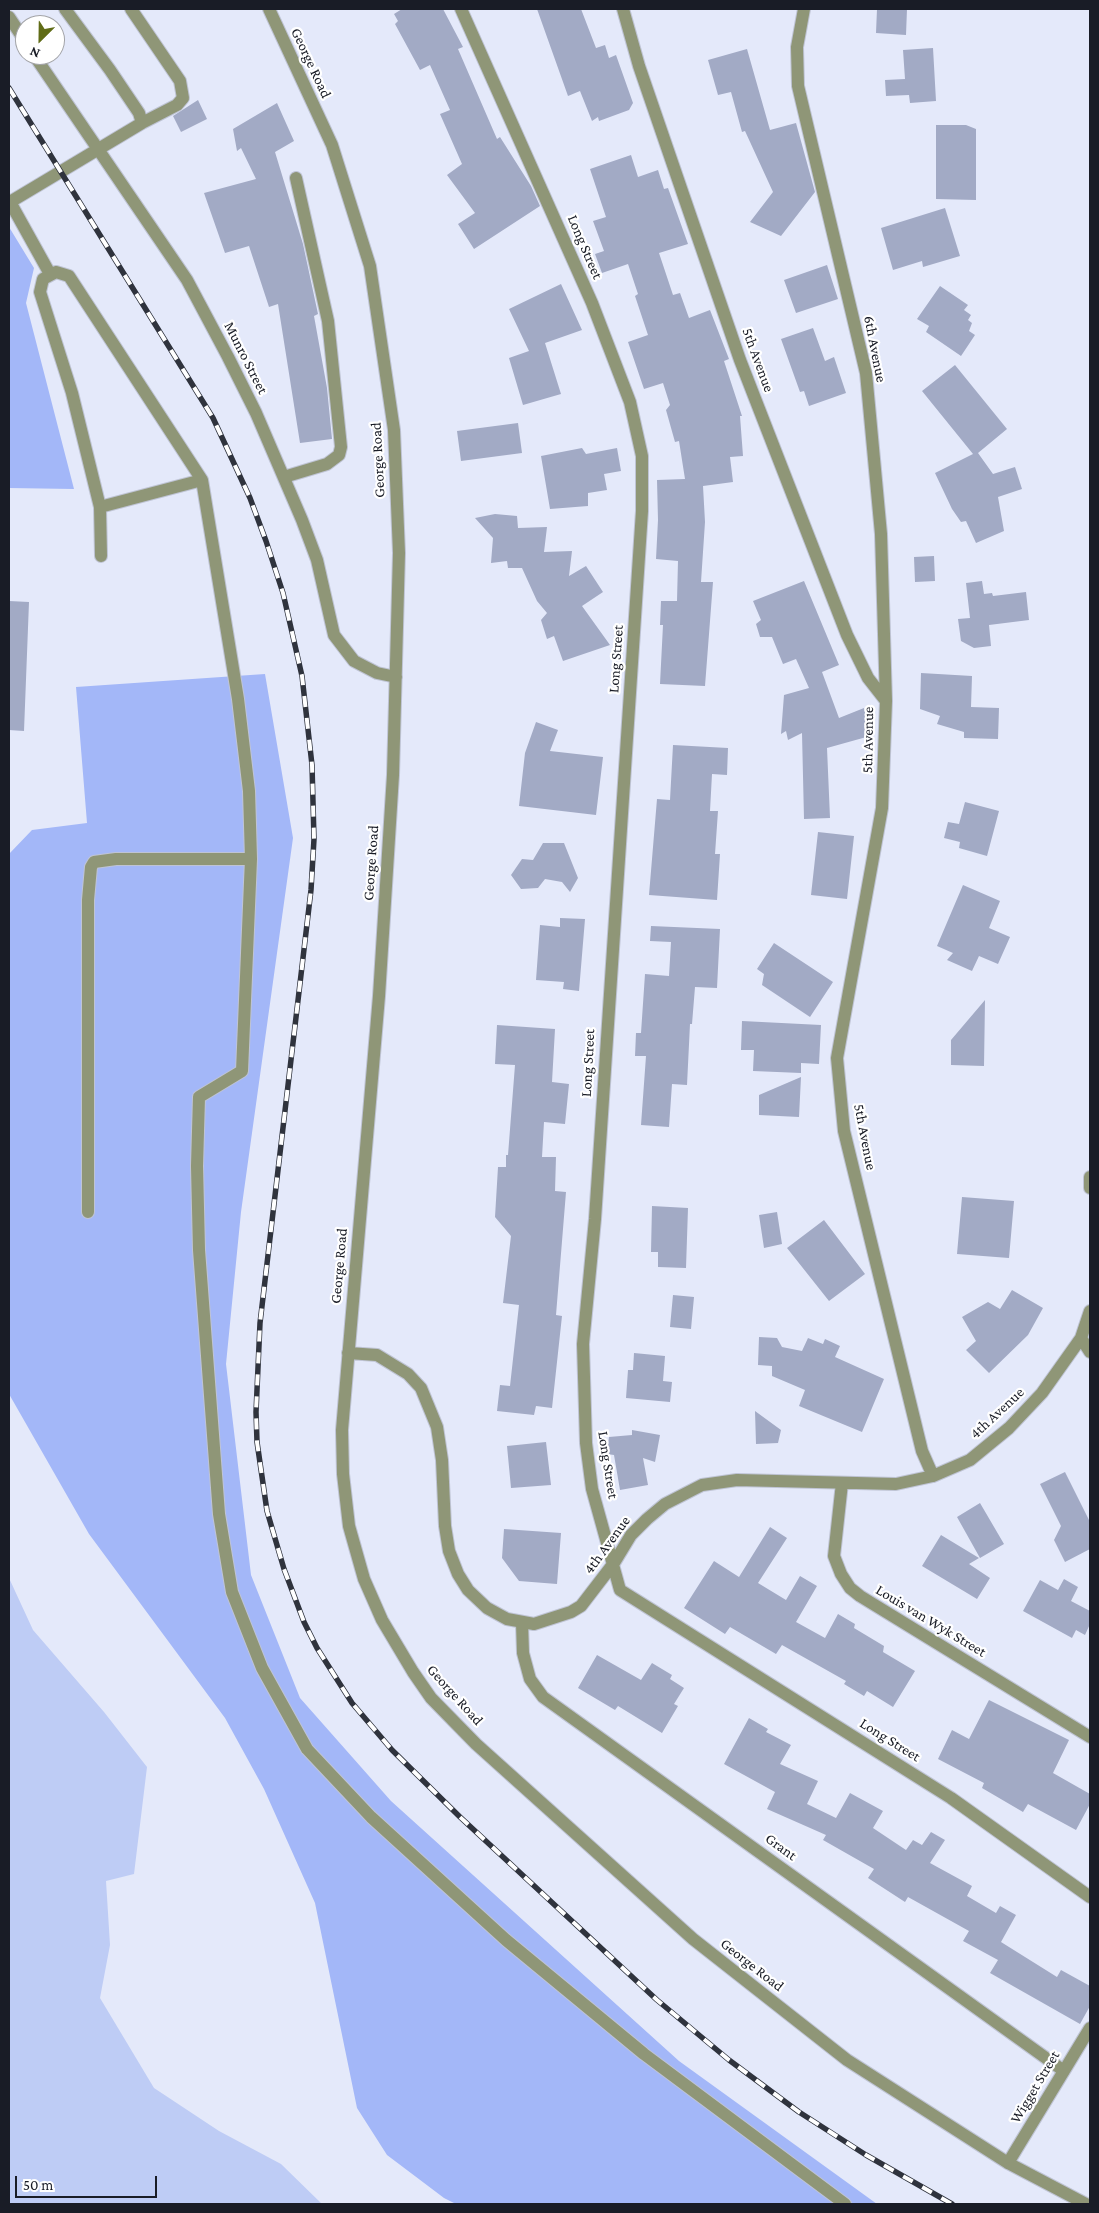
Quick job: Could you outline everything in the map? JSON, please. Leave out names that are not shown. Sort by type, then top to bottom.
[{"type":"street","points":[[65,9],[110,70],[139,114],[142,123]]},
{"type":"street","points":[[50,274],[9,201],[176,105],[183,98],[180,81],[131,9]]},
{"type":"street","name":"George Road","points":[[268,9],[332,145],[370,266],[394,430],[399,553],[393,775],[379,996],[342,1430],[343,1474],[349,1526],[364,1579],[382,1620],[413,1672],[432,1698],[476,1744],[693,1939],[847,2060],[1008,2163],[1086,2204]]},
{"type":"street","name":"Long Street","points":[[461,9],[592,303],[630,402],[642,456],[642,510],[616,904],[595,1219],[583,1344],[586,1443],[592,1489],[620,1590],[952,1798],[1090,1897]]},
{"type":"street","name":"5th Avenue","points":[[623,9],[639,66],[750,387],[847,635],[868,678],[886,701],[882,808],[837,1058],[844,1131],[922,1451],[933,1476]]},
{"type":"street","name":"6th Avenue","points":[[804,9],[797,47],[798,86],[866,373],[881,534],[886,701]]},
{"type":"street","name":"Munro Street","points":[[41,65],[187,280],[256,413],[317,560],[334,635],[354,661],[377,672],[396,677]]},
{"type":"street","points":[[284,477],[327,464],[340,455],[341,447],[328,320],[296,178]]},
{"type":"street","points":[[101,556],[100,506],[72,392],[40,292],[43,279],[56,272],[69,276],[202,480],[238,699],[249,791],[251,859],[242,1071],[199,1097],[197,1166],[199,1250],[218,1514],[232,1592],[262,1668],[307,1749],[371,1817],[506,1940],[644,2054],[845,2204]]},
{"type":"street","points":[[100,506],[202,480]]},
{"type":"street","points":[[88,1212],[88,900],[91,867],[94,862],[116,859],[251,859]]},
{"type":"street","points":[[1090,1177],[1090,1188]]},
{"type":"street","name":"4th Avenue","points":[[348,1353],[377,1355],[408,1374],[421,1388],[437,1427],[442,1460],[445,1526],[449,1551],[458,1574],[468,1590],[487,1608],[506,1619],[534,1624],[571,1612],[589,1597],[614,1563],[631,1535],[647,1519],[664,1504],[702,1485],[736,1480],[896,1484],[933,1476],[970,1460],[1009,1428],[1042,1394],[1081,1338],[1090,1311]]},
{"type":"street","points":[[1081,1338],[1090,1352]]},
{"type":"street","name":"Louis van Wyk Street","points":[[842,1483],[834,1556],[841,1574],[850,1588],[860,1596],[1090,1737]]},
{"type":"street","name":"Grant","points":[[522,1622],[523,1653],[530,1679],[543,1697],[629,1756],[1064,2071]]},
{"type":"street","name":"Wigget Street","points":[[1008,2163],[1090,2028]]},
{"type":"shaded area","points":[[9,227],[34,268],[26,303],[74,489],[9,488]]},
{"type":"shaded area","points":[[265,674],[293,838],[241,1212],[226,1364],[251,1575],[300,1698],[391,1801],[679,2061],[877,2204],[456,2204],[444,2198],[387,2155],[357,2108],[315,1903],[264,1789],[225,1718],[89,1534],[9,1394],[9,854],[32,830],[87,823],[76,687]]},
{"type":"shaded area","points":[[9,1578],[33,1630],[104,1712],[147,1767],[134,1874],[106,1881],[110,1945],[100,1998],[154,2088],[219,2131],[281,2164],[322,2204],[9,2204]]},
{"type":"building","points":[[402,9],[443,9],[463,47],[458,49],[497,139],[500,137],[531,186],[540,206],[474,249],[458,224],[475,213],[447,175],[462,164],[440,114],[450,110],[430,65],[420,70],[395,24],[398,21],[394,14]]},
{"type":"building","points":[[537,9],[581,9],[596,48],[605,45],[609,58],[616,55],[633,103],[629,110],[599,121],[598,117],[592,121],[580,91],[568,96]]},
{"type":"building","points":[[877,9],[907,9],[906,35],[876,33]]},
{"type":"building","points":[[933,48],[936,101],[910,103],[909,95],[886,96],[885,80],[905,79],[903,50]]},
{"type":"building","points":[[747,49],[770,130],[796,123],[815,192],[781,236],[750,222],[773,192],[745,131],[742,132],[731,92],[718,95],[708,60]]},
{"type":"building","points":[[198,100],[207,119],[181,132],[173,116]]},
{"type":"building","points":[[277,103],[294,141],[275,152],[303,244],[318,314],[314,316],[327,388],[332,439],[300,443],[278,304],[269,307],[249,246],[225,253],[204,193],[256,179],[241,148],[237,151],[233,129]]},
{"type":"building","points":[[936,125],[966,125],[976,129],[976,200],[936,199]]},
{"type":"building","points":[[631,155],[638,177],[658,170],[664,189],[668,188],[688,244],[659,253],[673,295],[680,293],[689,318],[710,310],[729,359],[724,361],[742,416],[740,416],[743,456],[730,457],[733,482],[703,486],[705,522],[701,582],[713,582],[705,686],[660,684],[663,625],[660,625],[661,601],[677,601],[678,561],[656,559],[658,520],[657,480],[685,479],[679,441],[675,442],[666,410],[670,405],[663,383],[644,389],[628,342],[648,335],[635,296],[638,294],[628,264],[602,273],[595,254],[604,251],[593,221],[606,217],[590,169]]},
{"type":"building","points":[[945,208],[960,256],[923,267],[922,261],[893,270],[881,228]]},
{"type":"building","points":[[827,265],[838,299],[796,313],[784,280]]},
{"type":"building","points":[[561,284],[582,330],[545,343],[561,394],[523,405],[509,358],[529,351],[509,309]]},
{"type":"building","points":[[940,286],[968,305],[964,310],[971,315],[968,320],[972,323],[969,331],[975,335],[961,356],[926,332],[929,326],[917,319]]},
{"type":"building","points":[[813,328],[825,361],[834,357],[846,393],[809,406],[804,391],[800,392],[781,339]]},
{"type":"building","points":[[955,365],[1007,429],[978,453],[993,474],[1015,467],[1022,489],[998,497],[1004,531],[976,543],[966,521],[961,522],[952,509],[935,473],[973,454],[922,391]]},
{"type":"building","points":[[518,423],[522,453],[461,461],[457,431]]},
{"type":"building","points":[[582,448],[586,454],[617,448],[621,471],[604,474],[607,490],[588,493],[588,506],[550,509],[541,456]]},
{"type":"building","points":[[495,514],[517,516],[518,528],[547,527],[544,552],[572,551],[569,576],[586,566],[603,592],[582,606],[610,645],[563,661],[554,636],[547,639],[541,620],[547,613],[537,601],[522,568],[508,568],[507,561],[491,563],[493,538],[475,518]]},
{"type":"building","points":[[934,556],[935,581],[915,582],[914,557]]},
{"type":"building","points":[[804,581],[839,665],[822,672],[839,718],[864,708],[870,736],[827,748],[830,818],[804,819],[802,733],[788,740],[786,731],[781,734],[784,695],[809,688],[796,659],[783,664],[772,637],[760,637],[756,624],[761,620],[753,601]]},
{"type":"building","points":[[982,581],[984,594],[992,593],[993,596],[1026,592],[1029,620],[989,625],[991,646],[974,648],[961,641],[958,619],[970,618],[966,583]]},
{"type":"building","points":[[9,601],[29,602],[24,731],[9,730]]},
{"type":"building","points":[[921,673],[972,676],[971,707],[999,708],[998,739],[964,738],[964,732],[937,724],[940,716],[920,709]]},
{"type":"building","points":[[536,722],[558,730],[550,751],[603,757],[596,815],[519,806],[525,753]]},
{"type":"building","points":[[673,745],[728,748],[727,775],[712,774],[710,811],[718,811],[715,854],[720,854],[717,900],[649,895],[657,799],[670,800]]},
{"type":"building","points":[[965,802],[999,811],[987,856],[959,848],[960,842],[944,838],[948,822],[959,824]]},
{"type":"building","points":[[818,832],[854,836],[847,899],[811,895]]},
{"type":"building","points":[[543,843],[564,843],[578,878],[570,892],[562,882],[545,879],[538,888],[521,889],[511,875],[522,859],[533,860]]},
{"type":"building","points":[[963,885],[1000,901],[989,928],[1010,937],[998,964],[979,956],[972,971],[947,960],[953,953],[937,946]]},
{"type":"building","points":[[560,918],[585,919],[579,991],[563,989],[564,982],[536,980],[540,925],[560,927]]},
{"type":"building","points":[[651,926],[720,929],[717,988],[695,987],[692,1024],[690,1024],[687,1085],[672,1084],[669,1127],[641,1125],[646,1056],[635,1056],[636,1033],[641,1033],[645,974],[669,976],[671,942],[650,941]]},
{"type":"building","points":[[774,943],[833,982],[810,1017],[762,985],[764,974],[757,969]]},
{"type":"building","points":[[985,1000],[984,1066],[951,1065],[951,1040]]},
{"type":"building","points":[[742,1021],[821,1025],[819,1064],[801,1063],[801,1073],[753,1071],[754,1050],[741,1050]]},
{"type":"building","points":[[497,1025],[555,1029],[552,1082],[569,1084],[565,1124],[544,1122],[542,1157],[556,1157],[555,1191],[566,1192],[556,1315],[562,1316],[552,1408],[536,1406],[534,1415],[497,1411],[500,1385],[510,1386],[519,1305],[503,1303],[511,1236],[495,1217],[498,1167],[506,1167],[506,1155],[508,1155],[515,1065],[495,1064]]},
{"type":"building","points":[[801,1077],[799,1117],[759,1115],[759,1095]]},
{"type":"building","points":[[962,1197],[1014,1201],[1009,1258],[957,1254]]},
{"type":"building","points":[[652,1206],[688,1208],[686,1268],[658,1267],[658,1252],[651,1252]]},
{"type":"building","points":[[777,1212],[782,1244],[764,1248],[759,1215]]},
{"type":"building","points":[[824,1220],[865,1274],[829,1301],[787,1248]]},
{"type":"building","points":[[1012,1290],[1043,1308],[1028,1335],[989,1373],[966,1350],[976,1341],[962,1317],[988,1302],[1000,1309]]},
{"type":"building","points":[[673,1295],[694,1297],[691,1329],[670,1327]]},
{"type":"building","points":[[759,1337],[777,1338],[782,1347],[802,1351],[808,1338],[823,1344],[825,1339],[840,1346],[835,1357],[884,1379],[862,1432],[799,1406],[805,1390],[772,1376],[772,1366],[758,1365]]},
{"type":"building","points":[[634,1353],[665,1356],[663,1381],[672,1382],[670,1402],[626,1398],[628,1370],[633,1370]]},
{"type":"building","points":[[755,1411],[781,1430],[778,1443],[756,1444]]},
{"type":"building","points":[[632,1430],[660,1435],[655,1462],[643,1458],[648,1485],[620,1490],[614,1455],[607,1454],[609,1437],[632,1435]]},
{"type":"building","points":[[546,1442],[551,1485],[511,1488],[507,1446]]},
{"type":"building","points":[[1065,1472],[1090,1522],[1090,1549],[1065,1562],[1054,1540],[1061,1526],[1040,1484]]},
{"type":"building","points":[[980,1503],[1004,1544],[980,1558],[957,1517]]},
{"type":"building","points":[[770,1527],[787,1538],[758,1583],[786,1600],[800,1576],[817,1586],[796,1622],[825,1638],[838,1614],[855,1624],[854,1628],[884,1646],[883,1652],[915,1671],[893,1707],[867,1691],[864,1696],[844,1684],[846,1681],[782,1645],[776,1654],[730,1627],[725,1634],[684,1608],[714,1561],[739,1577]]},
{"type":"building","points":[[504,1529],[561,1533],[557,1584],[519,1581],[502,1558]]},
{"type":"building","points":[[941,1535],[979,1558],[969,1564],[990,1578],[977,1599],[922,1566]]},
{"type":"building","points":[[1064,1579],[1078,1587],[1071,1601],[1090,1611],[1090,1624],[1085,1635],[1076,1630],[1072,1638],[1023,1611],[1040,1580],[1058,1590]]},
{"type":"building","points":[[597,1655],[641,1680],[652,1663],[672,1675],[670,1679],[684,1688],[674,1704],[678,1706],[662,1733],[618,1706],[615,1710],[578,1688]]},
{"type":"building","points":[[989,1700],[1069,1740],[1053,1773],[1090,1794],[1090,1804],[1076,1830],[1028,1804],[1023,1812],[982,1788],[984,1783],[938,1759],[952,1730],[969,1739]]},
{"type":"building","points":[[749,1718],[768,1729],[766,1732],[791,1745],[780,1764],[818,1781],[807,1804],[836,1818],[850,1793],[883,1811],[873,1828],[906,1850],[913,1840],[922,1845],[931,1832],[945,1840],[930,1863],[972,1886],[967,1896],[996,1913],[1000,1906],[1016,1915],[1001,1942],[1057,1977],[1061,1970],[1090,1986],[1090,2006],[1080,2024],[990,1973],[998,1960],[963,1941],[969,1931],[908,1897],[905,1902],[868,1878],[874,1869],[823,1840],[826,1835],[767,1809],[775,1792],[724,1764]]},
{"type":"railway","points":[[9,88],[213,418],[250,498],[266,541],[283,593],[302,676],[312,765],[314,839],[311,890],[260,1323],[256,1412],[257,1442],[267,1511],[284,1569],[304,1622],[317,1648],[352,1703],[392,1750],[460,1817],[657,2000],[729,2060],[799,2112],[866,2155],[952,2204]]}]
